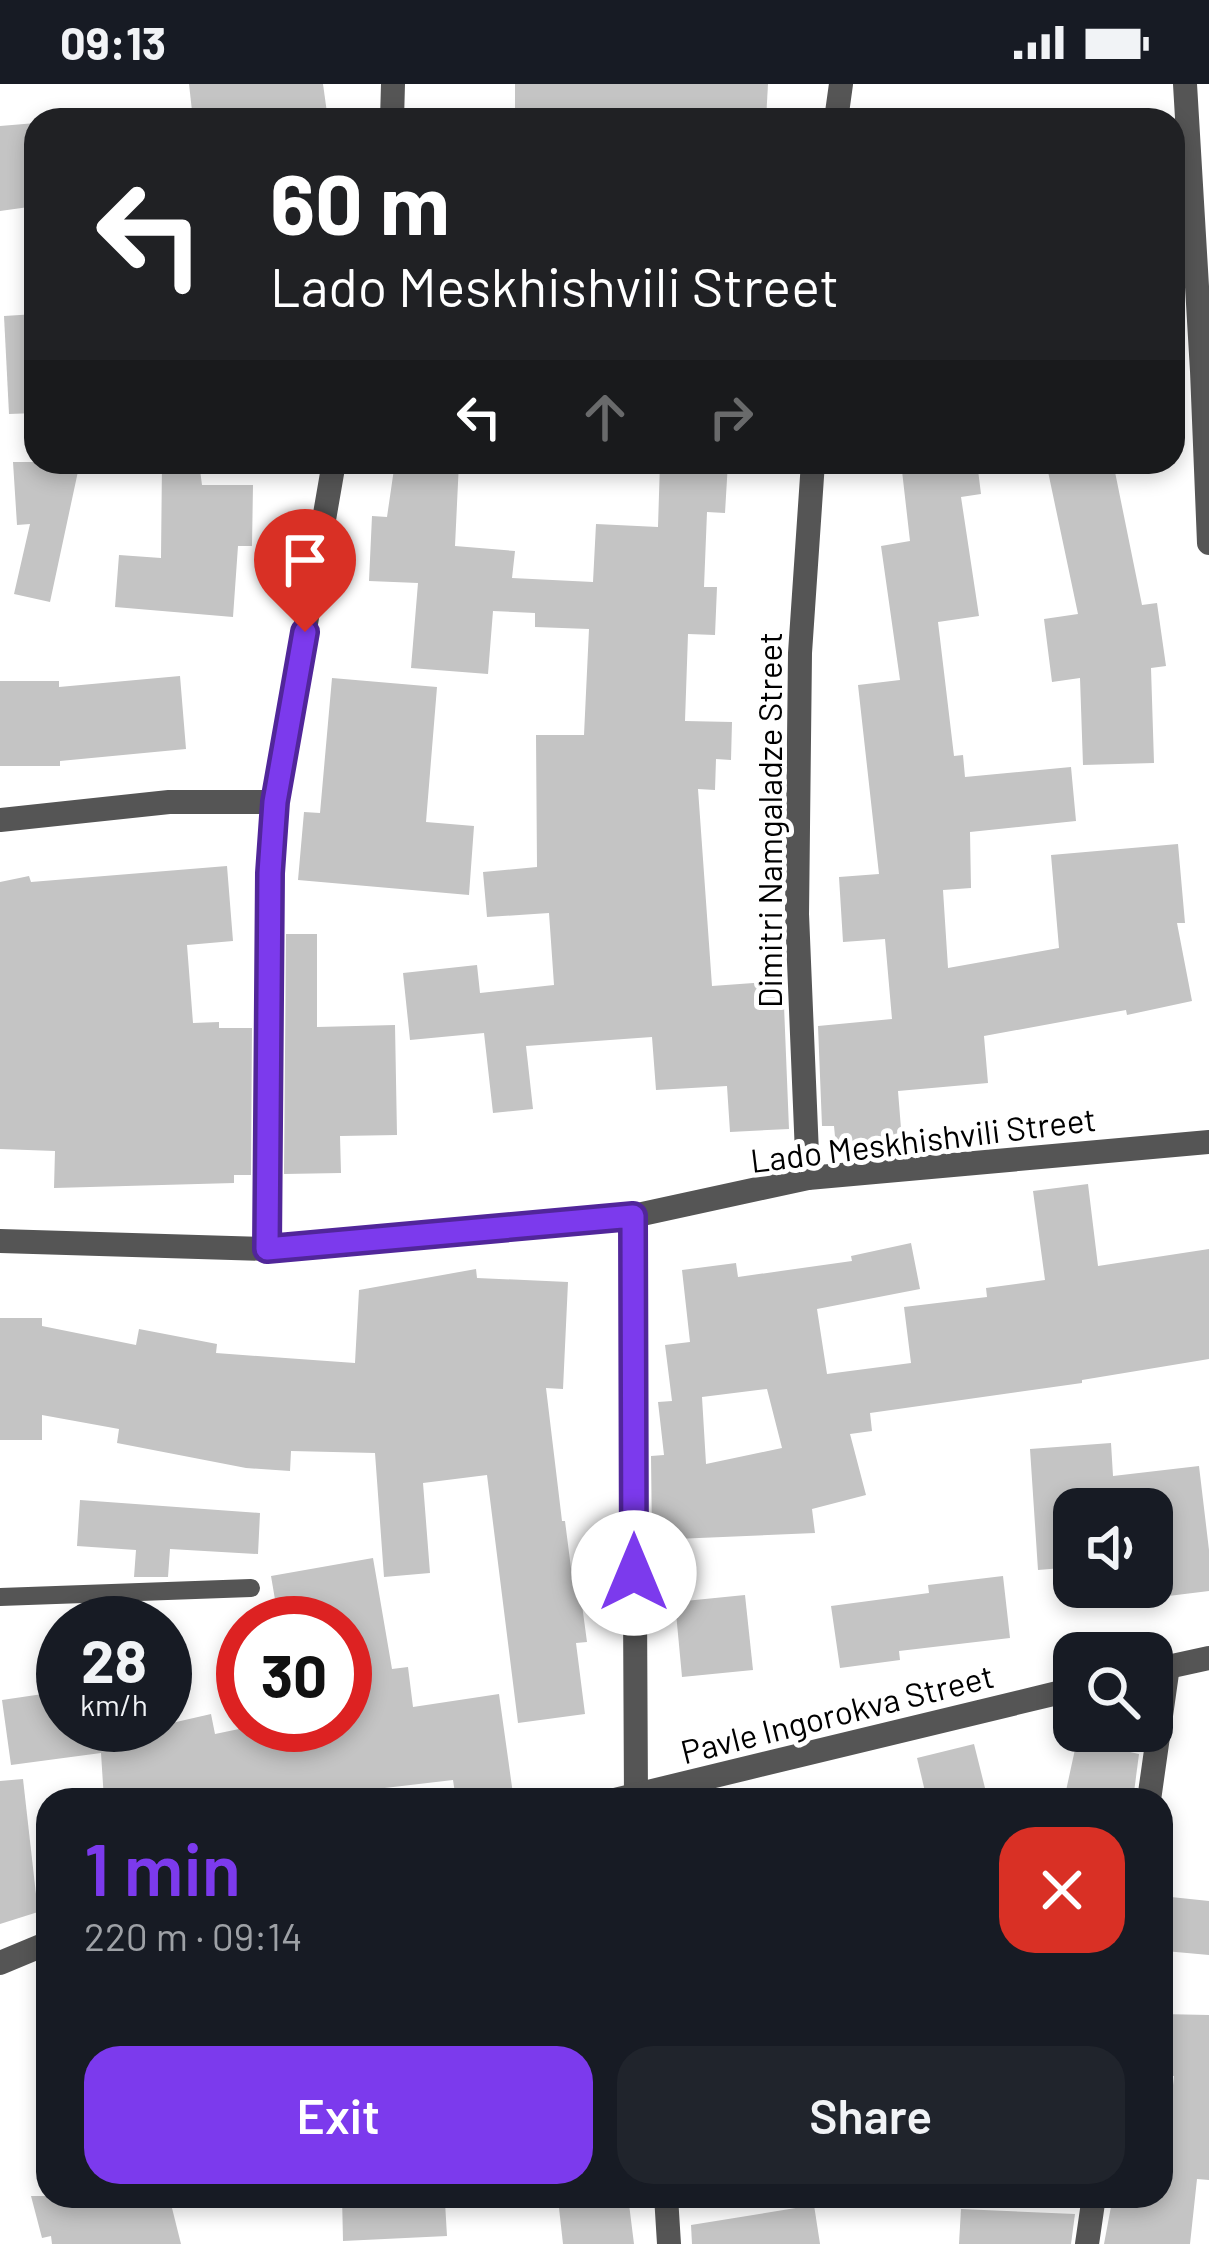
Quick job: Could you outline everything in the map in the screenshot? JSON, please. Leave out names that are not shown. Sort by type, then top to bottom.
[{"type":"street","points":[[1185,84],[1209,543]]},
{"type":"street","points":[[267,1249],[270,873],[275,802],[332,474]]},
{"type":"street","name":"Dimitri Namgaladze Street","points":[[808,1178],[797,914],[800,653],[811,474]]},
{"type":"street","points":[[0,820],[169,802],[275,802]]},
{"type":"street","name":"Lado Meskhishvili Street","points":[[0,1241],[267,1249],[633,1216],[808,1178],[1209,1142]]},
{"type":"street","points":[[629,1788],[633,1216]]},
{"type":"street","points":[[1173,1665],[1209,1658]]},
{"type":"street","name":"Pavle Ingorokva Street","points":[[670,1788],[1053,1694]]},
{"type":"street","points":[[1150,1788],[1153,1752]]},
{"type":"street","points":[[0,1964],[36,1948]]},
{"type":"street","points":[[667,2208],[669,2244]]},
{"type":"street","points":[[1088,2244],[1092,2208]]},
{"type":"lane","points":[[0,1597],[251,1588]]},
{"type":"building","points":[[189,84],[323,84],[326,108],[192,108]]},
{"type":"building","points":[[515,84],[768,84],[767,108],[515,108]]},
{"type":"building","points":[[24,124],[24,208],[0,211],[0,126]]},
{"type":"building","points":[[24,315],[24,413],[9,414],[4,316]]},
{"type":"building","points":[[13,462],[24,462],[24,474],[77,474],[50,602],[14,594],[30,524],[17,525]]},
{"type":"building","points":[[162,474],[201,474],[202,485],[253,485],[252,546],[238,546],[233,617],[115,607],[119,555],[161,558]]},
{"type":"building","points":[[393,474],[458,474],[455,546],[515,551],[512,578],[593,582],[596,524],[658,527],[660,474],[727,474],[725,513],[707,512],[704,587],[717,587],[715,635],[688,634],[685,721],[732,722],[731,760],[716,759],[715,790],[698,789],[712,986],[783,981],[789,1129],[730,1132],[727,1086],[656,1090],[652,1037],[526,1046],[533,1109],[493,1113],[484,1033],[410,1040],[403,973],[477,965],[480,993],[554,985],[549,913],[487,917],[483,872],[537,867],[536,735],[584,735],[589,629],[535,627],[535,613],[493,611],[488,674],[411,668],[418,583],[369,581],[372,516],[387,517]]},
{"type":"building","points":[[902,474],[978,474],[981,494],[961,497],[979,616],[938,622],[954,756],[963,755],[965,777],[1071,767],[1076,821],[970,832],[971,888],[943,890],[948,968],[1059,948],[1051,855],[1178,844],[1185,923],[1177,923],[1192,1001],[984,1036],[988,1083],[898,1091],[902,1141],[836,1147],[834,1126],[822,1126],[818,1026],[892,1019],[885,939],[843,942],[839,877],[879,874],[858,685],[900,680],[881,546],[910,541]]},
{"type":"building","points":[[1049,474],[1115,474],[1142,605],[1157,603],[1166,666],[1151,668],[1154,763],[1083,765],[1080,678],[1052,682],[1044,619],[1078,614]]},
{"type":"building","points":[[180,676],[186,749],[60,761],[60,766],[0,766],[0,681],[59,681],[59,687]]},
{"type":"building","points":[[332,678],[437,687],[426,822],[474,826],[469,895],[298,880],[304,812],[320,813]]},
{"type":"building","points":[[227,866],[233,941],[187,945],[193,1023],[252,1028],[251,1175],[234,1175],[234,1183],[54,1188],[55,1151],[0,1149],[0,882],[29,876],[31,882]]},
{"type":"building","points":[[286,934],[317,934],[317,1027],[395,1025],[397,1135],[340,1136],[341,1173],[284,1174]]},
{"type":"building","points":[[1088,1184],[1098,1266],[1209,1249],[1209,1359],[1082,1383],[870,1413],[872,1431],[850,1434],[866,1495],[812,1509],[815,1533],[652,1540],[651,1456],[664,1455],[658,1402],[672,1401],[665,1345],[690,1342],[682,1270],[736,1263],[738,1277],[852,1261],[851,1256],[911,1243],[920,1289],[817,1309],[827,1374],[911,1363],[904,1307],[987,1297],[986,1288],[1045,1280],[1033,1191]],"holes":[[[767,1389],[782,1448],[706,1464],[702,1397]]]},
{"type":"building","points":[[476,1269],[477,1278],[568,1282],[563,1389],[546,1388],[562,1521],[572,1576],[578,1575],[587,1642],[576,1643],[585,1714],[518,1723],[487,1475],[423,1483],[430,1573],[384,1577],[375,1453],[291,1451],[290,1471],[246,1468],[117,1443],[119,1429],[42,1415],[42,1440],[0,1440],[0,1318],[42,1318],[42,1326],[136,1345],[139,1329],[217,1344],[216,1353],[355,1363],[359,1290]]},
{"type":"building","points":[[1111,1443],[1113,1476],[1199,1466],[1209,1591],[1173,1595],[1173,1488],[1053,1488],[1053,1569],[1038,1570],[1030,1449]]},
{"type":"building","points":[[80,1500],[260,1513],[258,1554],[170,1549],[168,1577],[134,1577],[136,1550],[77,1546]]},
{"type":"building","points":[[373,1558],[392,1669],[408,1667],[413,1707],[499,1694],[512,1788],[454,1788],[453,1780],[385,1788],[103,1788],[101,1753],[11,1765],[2,1700],[36,1695],[36,1752],[192,1752],[192,1718],[211,1714],[216,1752],[372,1752],[372,1596],[274,1596],[271,1576]]},
{"type":"building","points":[[1003,1576],[1010,1638],[899,1651],[900,1660],[840,1668],[831,1606],[929,1593],[928,1585]]},
{"type":"building","points":[[745,1595],[753,1670],[682,1677],[675,1602]]},
{"type":"building","points":[[974,1744],[985,1788],[924,1788],[917,1758]]},
{"type":"building","points":[[1074,1752],[1139,1754],[1135,1788],[1067,1788]]},
{"type":"building","points":[[23,1779],[36,1913],[0,1924],[0,1781]]},
{"type":"building","points":[[1173,1897],[1209,1901],[1209,1955],[1173,1952]]},
{"type":"building","points":[[1173,2014],[1209,2015],[1209,2180],[1197,2179],[1190,2244],[1104,2244],[1111,2208],[1173,2208]]},
{"type":"building","points":[[31,2196],[36,2196],[36,2208],[172,2208],[181,2244],[52,2244],[51,2236],[42,2238]]},
{"type":"building","points":[[342,2208],[445,2208],[447,2236],[343,2241]]},
{"type":"building","points":[[559,2208],[630,2208],[634,2244],[563,2244]]},
{"type":"building","points":[[814,2208],[820,2244],[692,2244],[691,2225]]},
{"type":"building","points":[[961,2209],[1075,2214],[1071,2244],[959,2244]]},
{"type":"route","points":[[305,632],[275,802],[270,873],[267,1249],[633,1216],[634,1573]]}]
